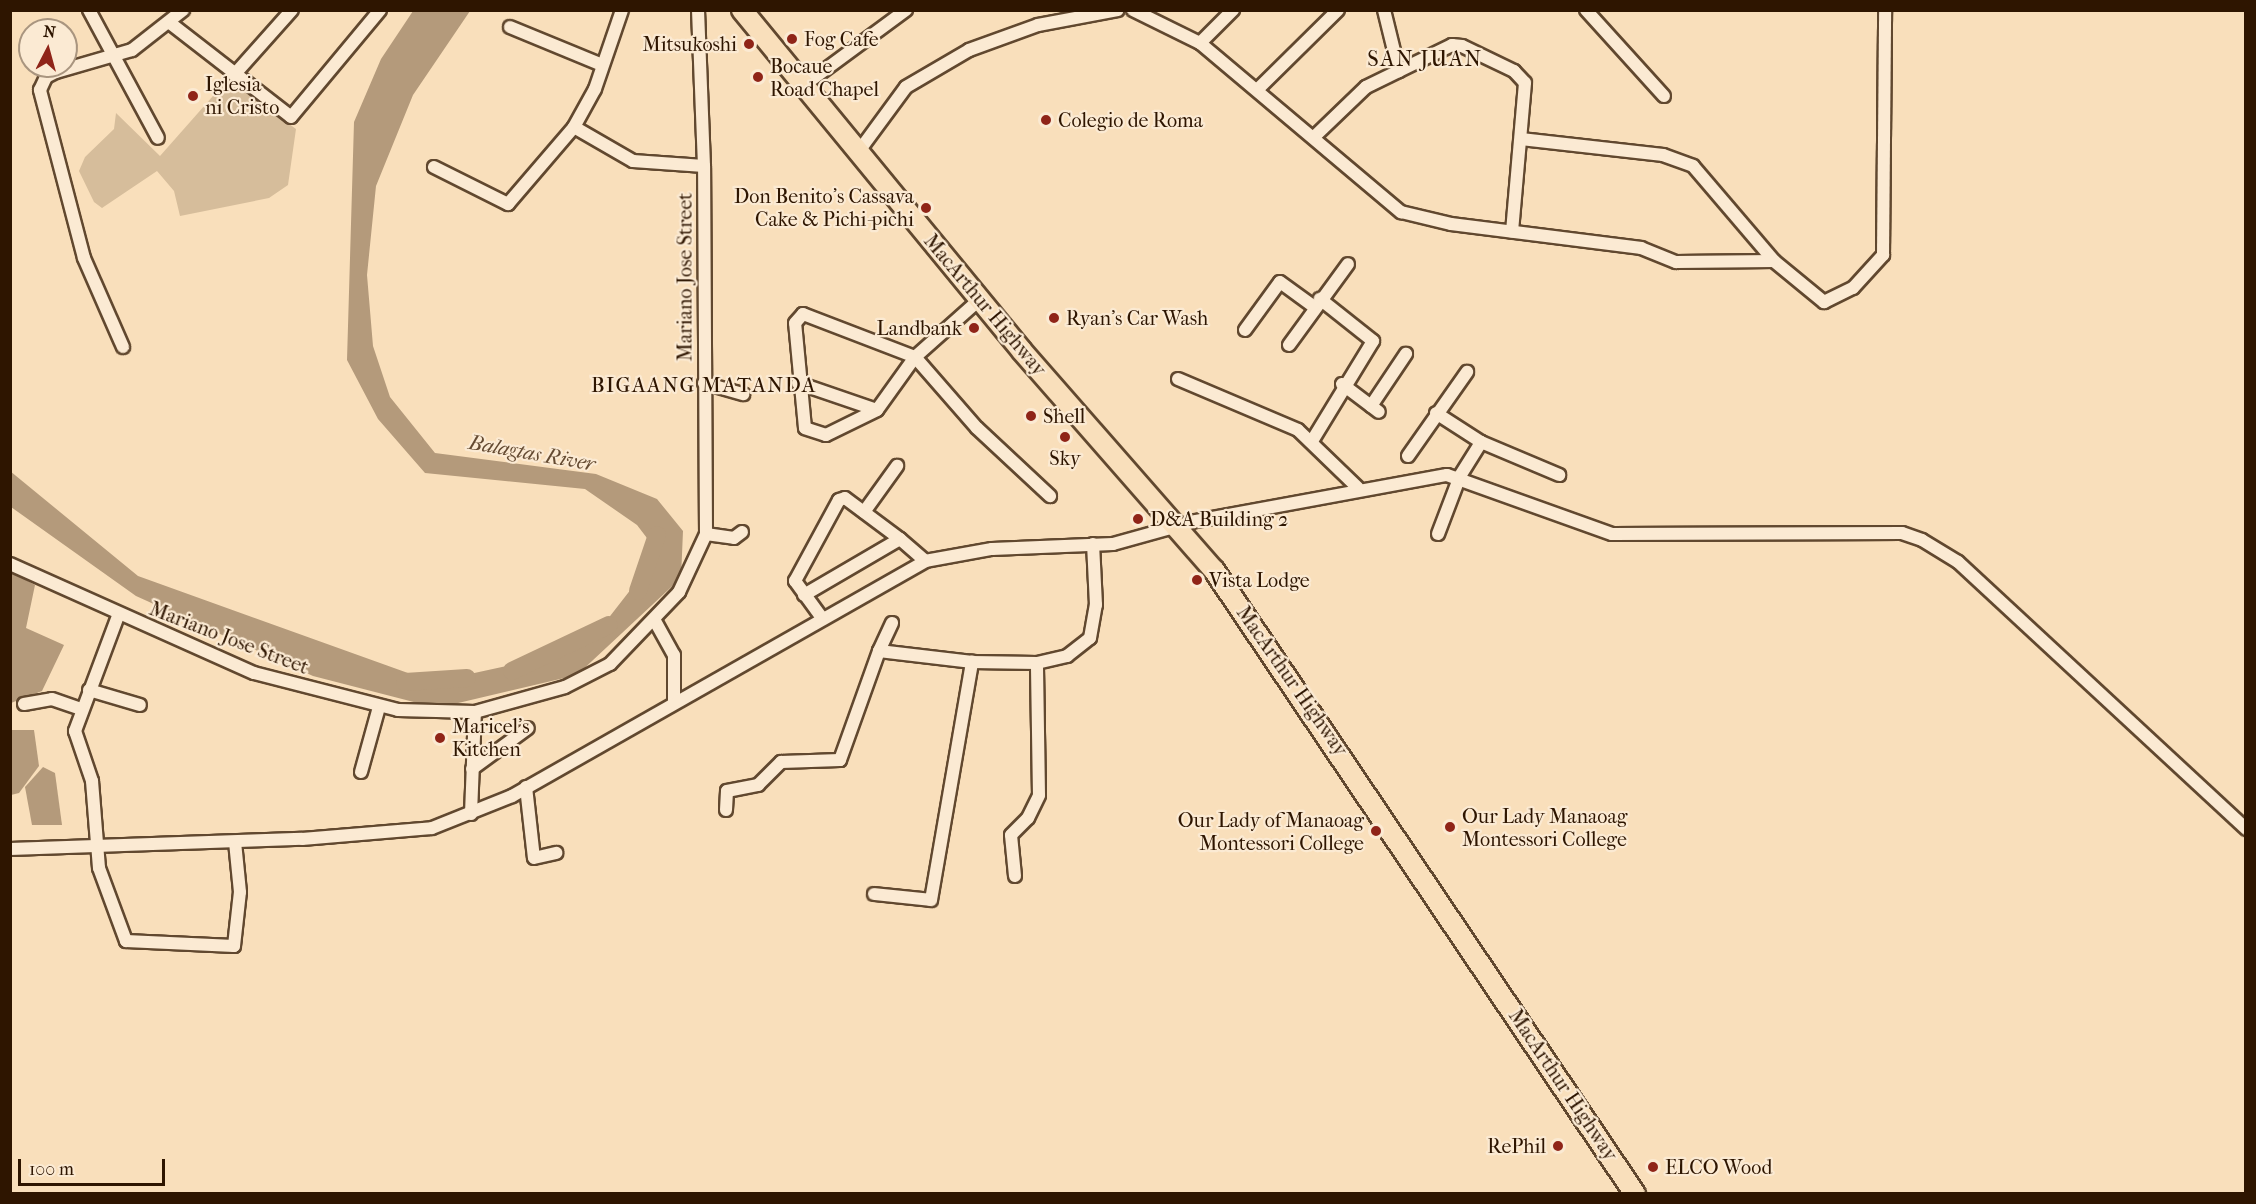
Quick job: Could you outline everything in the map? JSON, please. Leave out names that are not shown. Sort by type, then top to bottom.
[{"type":"highway","name":"MacArthur Highway","points":[[742,10],[803,86],[860,151],[979,300],[1179,525],[1353,770],[1635,1194]]},
{"type":"street","points":[[89,10],[158,138]]},
{"type":"street","points":[[123,347],[84,258],[40,90],[46,77],[56,72],[115,56],[170,23],[183,10]]},
{"type":"street","points":[[234,75],[292,10]]},
{"type":"street","points":[[170,23],[286,116],[295,115],[380,10]]},
{"type":"street","points":[[434,167],[508,204],[574,127],[602,65],[622,10]]},
{"type":"street","name":"Mariano Jose Street","points":[[10,564],[118,616],[254,673],[379,707],[438,714],[475,712],[580,682],[610,664],[655,621],[684,585],[706,534],[710,501],[704,383],[704,166],[698,10]]},
{"type":"street","points":[[803,86],[906,10]]},
{"type":"street","points":[[860,151],[906,87],[969,50],[1038,25],[1118,10]]},
{"type":"street","points":[[1133,10],[1200,43],[1259,87],[1401,212],[1512,231],[1641,248],[1676,262],[1774,261]]},
{"type":"street","points":[[1200,43],[1233,10]]},
{"type":"street","points":[[1259,87],[1338,10]]},
{"type":"street","points":[[1384,10],[1399,71]]},
{"type":"street","points":[[1586,10],[1664,96]]},
{"type":"street","points":[[1521,139],[1663,155],[1693,166],[1774,261],[1824,302],[1853,288],[1883,255],[1885,10]]},
{"type":"street","points":[[510,27],[602,65]]},
{"type":"street","points":[[1314,137],[1353,96],[1452,45],[1514,71],[1526,91],[1512,231]]},
{"type":"street","points":[[574,127],[633,160],[704,166]]},
{"type":"street","points":[[1289,345],[1316,303],[1348,264]]},
{"type":"street","points":[[1245,330],[1280,282],[1373,341],[1342,384],[1312,441]]},
{"type":"street","points":[[979,300],[915,357],[877,410],[836,431],[814,435],[804,428],[798,383],[799,315],[915,357],[971,421],[1050,496]]},
{"type":"street","points":[[1342,384],[1375,409],[1406,354]]},
{"type":"street","points":[[1408,456],[1436,413],[1467,372]]},
{"type":"street","points":[[1178,379],[1283,422],[1312,441],[1358,488]]},
{"type":"street","points":[[704,383],[743,394]]},
{"type":"street","points":[[798,383],[877,410]]},
{"type":"street","points":[[1436,413],[1481,442],[1559,475]]},
{"type":"street","points":[[1438,534],[1460,476],[1481,442]]},
{"type":"street","points":[[864,512],[897,466]]},
{"type":"street","points":[[10,849],[235,842],[405,832],[471,814],[526,786],[925,561],[992,549],[1093,544],[1358,488],[1460,476],[1565,520],[1612,534],[1902,533],[1922,540],[1958,562],[2246,829]]},
{"type":"street","points":[[822,618],[795,581],[839,500],[845,498],[900,539],[925,561]]},
{"type":"street","points":[[706,534],[734,538],[742,532]]},
{"type":"street","points":[[804,595],[900,539]]},
{"type":"street","points":[[879,651],[972,662],[1037,663],[1067,656],[1094,632],[1093,544]]},
{"type":"street","points":[[118,616],[81,709],[75,731],[92,781],[96,847],[130,945],[229,948],[237,941],[240,910],[235,842]]},
{"type":"street","points":[[655,621],[674,656],[674,703]]},
{"type":"street","points":[[726,810],[727,791],[758,785],[781,762],[840,760],[879,651],[892,623]]},
{"type":"street","points":[[874,894],[932,900],[972,662]]},
{"type":"street","points":[[1015,876],[1011,835],[1028,818],[1039,795],[1037,663]]},
{"type":"street","points":[[89,690],[140,705]]},
{"type":"street","points":[[24,704],[44,698],[81,709]]},
{"type":"street","points":[[361,772],[379,707]]},
{"type":"street","points":[[471,814],[475,712]]},
{"type":"street","points":[[472,769],[528,728]]},
{"type":"street","points":[[526,786],[534,858],[556,853]]},
{"type":"shaded area","points":[[413,11],[470,11],[413,95],[376,186],[367,275],[373,346],[390,397],[435,453],[596,474],[657,499],[683,531],[681,578],[577,675],[437,708],[313,676],[136,596],[11,507],[10,471],[138,576],[433,682],[561,654],[607,620],[649,566],[650,542],[637,525],[585,489],[425,473],[378,419],[347,360],[354,122],[381,59]]},
{"type":"shaded area","points":[[228,79],[296,129],[288,185],[269,198],[180,216],[174,191],[157,171],[102,208],[94,202],[79,171],[85,157],[114,129],[116,113],[160,156]]},
{"type":"shaded area","points":[[11,572],[35,585],[26,628],[64,645],[42,691],[11,703]]},
{"type":"shaded area","points":[[11,730],[34,730],[39,766],[19,793],[11,795]]},
{"type":"shaded area","points":[[43,767],[55,773],[62,825],[32,825],[25,787]]},
{"type":"waterway","name":"Balagtas River","points":[[638,591],[657,535]]},
{"type":"waterway","name":"Balagtas River","points":[[512,671],[609,625]]},
{"type":"waterway","name":"Balagtas River","points":[[405,682],[467,678]]},
{"type":"place","name":"Fog Cafe","points":[[792,39]]},
{"type":"place","name":"Mitsukoshi","points":[[749,44]]},
{"type":"place","name":"Bocaue Road Chapel","points":[[758,77]]},
{"type":"place","name":"Iglesia ni Cristo","points":[[193,96]]},
{"type":"place","name":"Colegio de Roma","points":[[1046,120]]},
{"type":"place","name":"Don Benito's Cassava Cake & Pichi-pichi","points":[[926,208]]},
{"type":"place","name":"Ryan’s Car Wash","points":[[1054,318]]},
{"type":"place","name":"Landbank","points":[[974,328]]},
{"type":"place","name":"Shell","points":[[1031,416]]},
{"type":"place","name":"Sky","points":[[1065,437]]},
{"type":"place","name":"D&A Building 2","points":[[1138,519]]},
{"type":"place","name":"Vista Lodge","points":[[1197,580]]},
{"type":"place","name":"Maricel's Kitchen","points":[[440,738]]},
{"type":"place","name":"Our Lady Manaoag Montessori College","points":[[1450,827]]},
{"type":"place","name":"Our Lady of Manaoag Montessori College","points":[[1376,831]]},
{"type":"place","name":"RePhil","points":[[1558,1146]]},
{"type":"place","name":"ELCO Wood","points":[[1653,1167]]},
{"type":"district","name":"SAN JUAN","points":[[1425,60]]},
{"type":"district","name":"BIGAANG MATANDA","points":[[704,385]]}]
